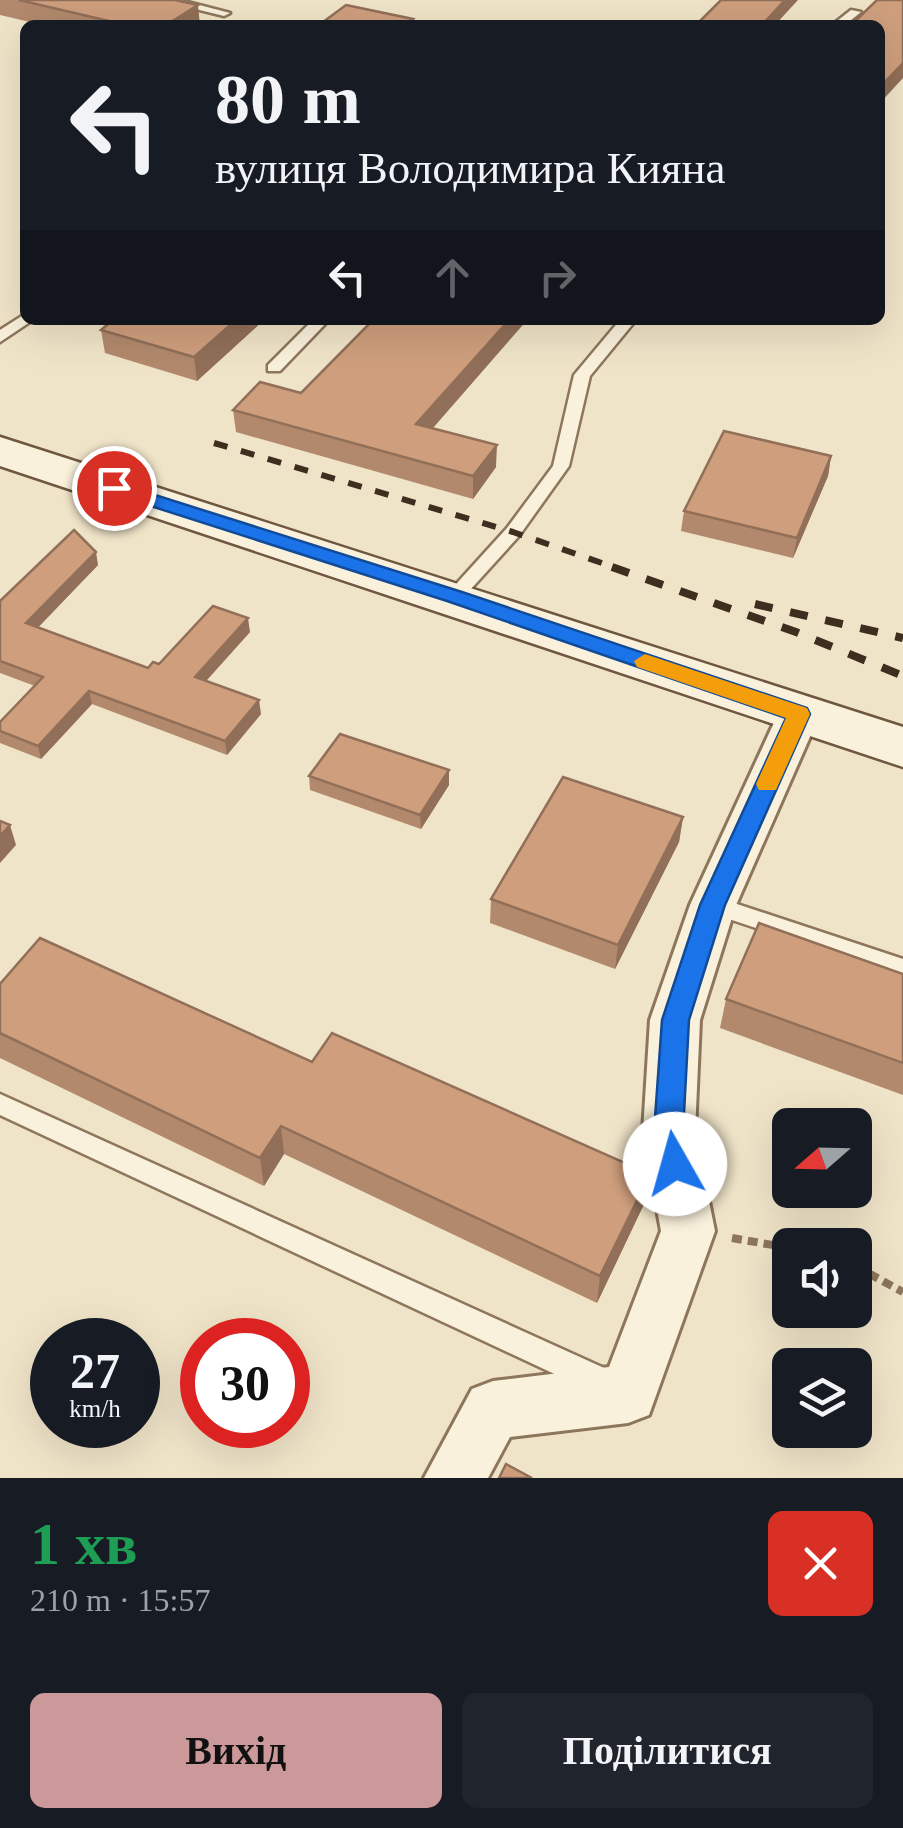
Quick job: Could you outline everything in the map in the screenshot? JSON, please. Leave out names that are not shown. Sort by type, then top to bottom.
[{"type":"main road","points":[[0,451],[454,596],[903,747]]},
{"type":"street","points":[[456,1478],[493,1410],[628,1394],[688,1230],[668,1132],[675,1020],[713,905],[799,714]]},
{"type":"lane","points":[[165,0],[224,13]]},
{"type":"lane","points":[[845,20],[855,12]]},
{"type":"lane","points":[[274,368],[316,325]]},
{"type":"lane","points":[[454,596],[513,532],[561,466],[582,375],[624,325]]},
{"type":"lane","points":[[713,905],[903,968]]},
{"type":"lane","points":[[0,1104],[628,1394]]},
{"type":"path","points":[[872,1275],[903,1292]]},
{"type":"building","points":[[19,0],[175,0],[198,5],[174,20],[105,20]]},
{"type":"building","points":[[721,0],[785,0],[767,20],[701,20]]},
{"type":"building","points":[[877,0],[903,0],[903,63],[885,82],[885,20],[856,20]]},
{"type":"building","points":[[346,5],[413,19],[412,20],[326,20]]},
{"type":"building","points":[[107,325],[230,325],[194,357],[101,330]]},
{"type":"building","points":[[368,325],[505,325],[416,424],[497,445],[473,476],[233,410],[260,382],[301,393]]},
{"type":"building","points":[[724,431],[831,456],[797,538],[684,511]]},
{"type":"building","points":[[74,530],[96,552],[26,623],[148,668],[153,662],[159,664],[213,606],[248,618],[195,677],[259,700],[225,741],[89,691],[38,746],[0,731],[0,722],[43,677],[0,661],[0,601]]},
{"type":"building","points":[[340,734],[449,770],[420,815],[309,776]]},
{"type":"building","points":[[563,777],[683,817],[618,945],[491,899]]},
{"type":"building","points":[[0,821],[10,825],[0,836]]},
{"type":"building","points":[[759,923],[903,974],[903,1063],[726,999]]},
{"type":"building","points":[[40,938],[312,1062],[332,1033],[650,1174],[600,1276],[281,1126],[260,1158],[0,1033],[0,984]]},
{"type":"building","points":[[506,1464],[532,1478],[499,1478]]},
{"type":"railway","points":[[214,443],[513,532],[619,569]]},
{"type":"railway","points":[[612,567],[796,632],[903,676]]},
{"type":"railway","points":[[755,604],[903,638]]},
{"type":"slow traffic","points":[[645,661],[799,714],[767,784]]},
{"type":"route","points":[[114,488],[454,596],[799,714],[713,905],[675,1020],[668,1132],[675,1164]]}]
